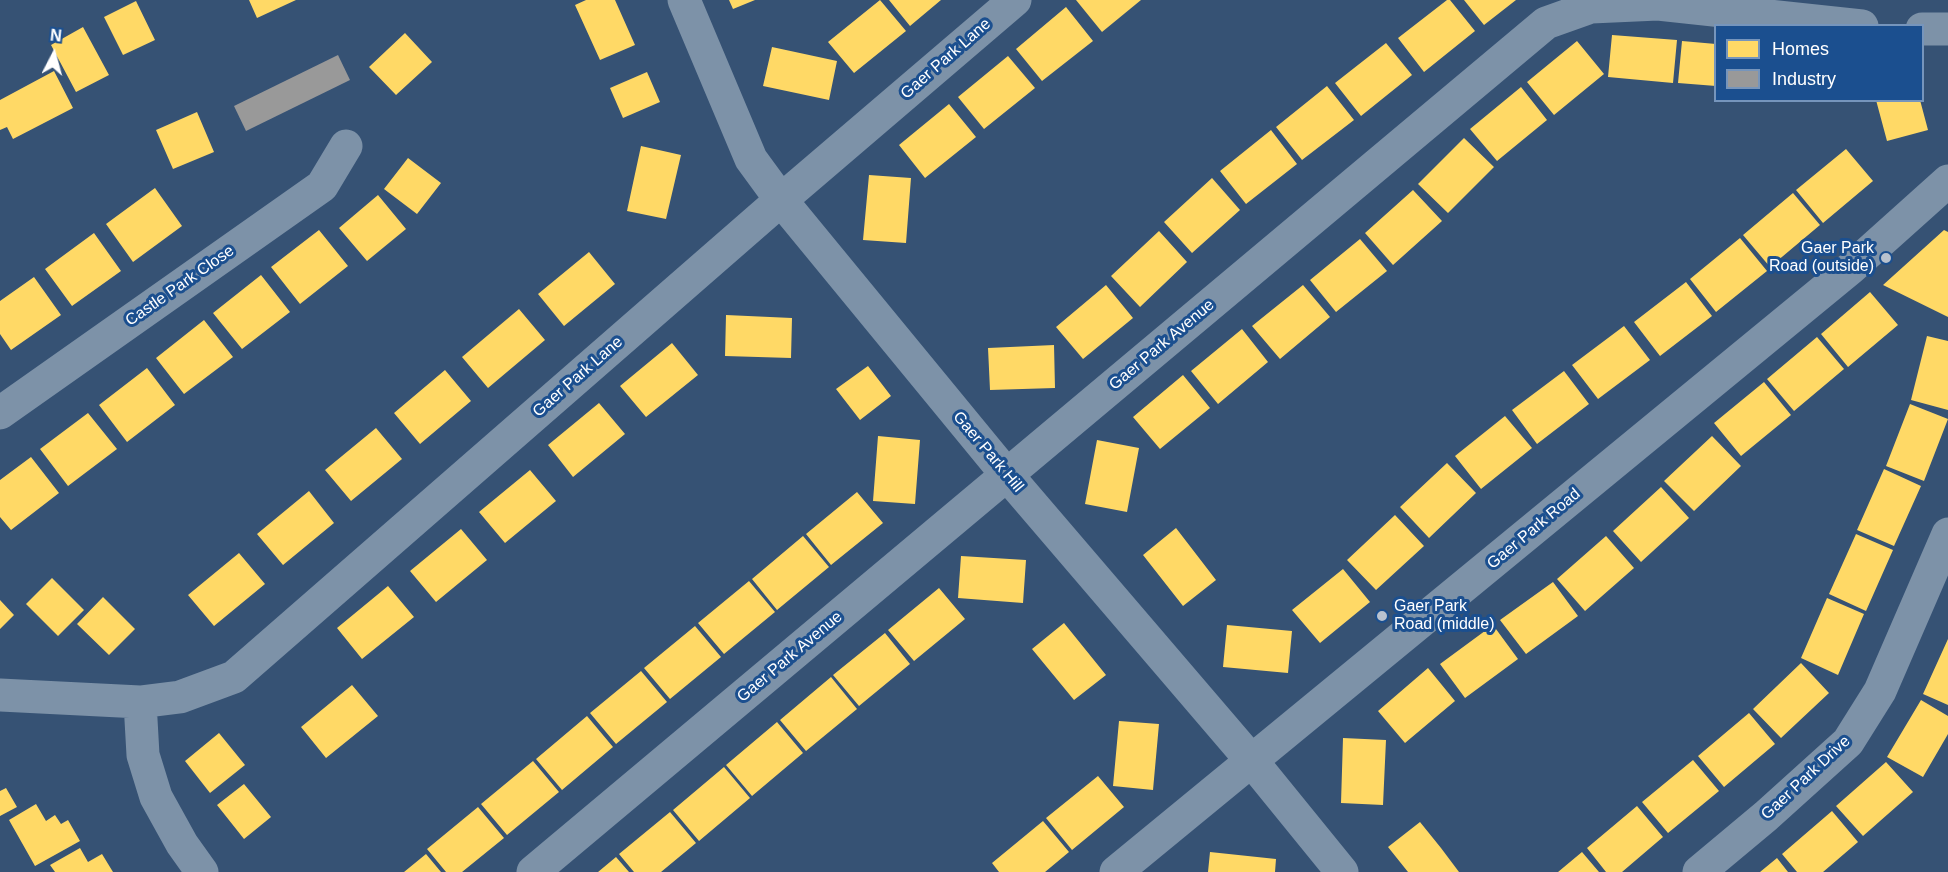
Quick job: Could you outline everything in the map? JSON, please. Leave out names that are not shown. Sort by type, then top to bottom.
[{"type":"street","name":"Gaer Park Hill","points":[[684,0],[751,159],[781,200],[1007,475],[1251,760],[1342,872]]},
{"type":"street","name":"Gaer Park Lane","points":[[0,695],[129,701],[180,697],[234,677],[781,200],[1015,0]]},
{"type":"street","name":"Gaer Park Avenue","points":[[533,872],[1546,23],[1591,7],[1658,4],[1843,24]]},
{"type":"street","points":[[1924,29],[1948,29]]},
{"type":"street","name":"Castle Park Close","points":[[0,413],[322,186],[345,146]]},
{"type":"street","name":"Gaer Park Road","points":[[1116,872],[1851,268],[1948,181]]},
{"type":"street","name":"Gaer Park Drive","points":[[1699,872],[1766,816],[1848,742],[1880,692],[1948,534]]},
{"type":"street","points":[[129,701],[156,797],[182,844],[202,872]]},
{"type":"building: Homes","points":[[249,0],[296,0],[257,18]]},
{"type":"building: Homes","points":[[586,0],[615,0],[635,45],[600,60],[575,5]]},
{"type":"building: Homes","points":[[729,0],[755,0],[733,9]]},
{"type":"building: Homes","points":[[880,0],[906,31],[854,73],[828,42]]},
{"type":"building: Homes","points":[[889,0],[941,0],[910,26]]},
{"type":"building: Homes","points":[[1076,0],[1141,0],[1102,32]]},
{"type":"building: Homes","points":[[1450,0],[1475,31],[1424,72],[1398,38]]},
{"type":"building: Homes","points":[[1464,0],[1516,0],[1484,25]]},
{"type":"building: Homes","points":[[136,1],[155,40],[123,55],[104,17]]},
{"type":"building: Homes","points":[[1066,7],[1093,41],[1042,81],[1016,49]]},
{"type":"building: Homes","points":[[83,27],[109,75],[76,92],[51,45]]},
{"type":"building: Homes","points":[[405,33],[432,62],[396,95],[369,67]]},
{"type":"building: Homes","points":[[1612,35],[1677,40],[1673,83],[1608,77]]},
{"type":"building: Homes","points":[[1577,41],[1604,74],[1554,115],[1527,82]]},
{"type":"building: Homes","points":[[1682,41],[1714,44],[1714,86],[1678,83]]},
{"type":"building: Homes","points":[[1386,43],[1412,75],[1361,116],[1335,83]]},
{"type":"building: Homes","points":[[772,47],[837,61],[829,100],[763,86]]},
{"type":"building: Homes","points":[[1008,56],[1035,88],[984,129],[958,97]]},
{"type":"building: Homes","points":[[54,71],[73,108],[13,139],[7,127],[0,130],[0,100]]},
{"type":"building: Homes","points":[[647,72],[660,102],[623,118],[610,88]]},
{"type":"building: Homes","points":[[1327,86],[1354,120],[1302,160],[1276,127]]},
{"type":"building: Homes","points":[[1521,87],[1547,120],[1497,161],[1470,129]]},
{"type":"building: Homes","points":[[1877,102],[1921,102],[1928,130],[1887,141]]},
{"type":"building: Homes","points":[[949,104],[976,137],[925,178],[899,145]]},
{"type":"building: Homes","points":[[197,112],[214,152],[173,169],[156,130]]},
{"type":"building: Homes","points":[[1271,130],[1297,164],[1246,204],[1220,171]]},
{"type":"building: Homes","points":[[1464,138],[1494,167],[1448,213],[1418,184]]},
{"type":"building: Homes","points":[[641,146],[681,155],[666,219],[627,211]]},
{"type":"building: Homes","points":[[1846,149],[1873,181],[1823,223],[1796,190]]},
{"type":"building: Homes","points":[[408,158],[441,183],[417,214],[384,189]]},
{"type":"building: Homes","points":[[869,175],[911,178],[906,243],[863,240]]},
{"type":"building: Homes","points":[[1212,178],[1240,210],[1192,253],[1164,222]]},
{"type":"building: Homes","points":[[155,188],[182,226],[133,262],[106,224]]},
{"type":"building: Homes","points":[[1413,190],[1442,221],[1393,265],[1365,233]]},
{"type":"building: Homes","points":[[1793,193],[1820,225],[1770,267],[1743,235]]},
{"type":"building: Homes","points":[[378,195],[406,229],[367,261],[339,228]]},
{"type":"building: Homes","points":[[319,230],[348,266],[300,304],[271,267]]},
{"type":"building: Homes","points":[[1944,230],[1948,232],[1948,317],[1883,285]]},
{"type":"building: Homes","points":[[1159,231],[1187,262],[1140,307],[1111,276]]},
{"type":"building: Homes","points":[[94,233],[121,271],[72,306],[45,269]]},
{"type":"building: Homes","points":[[1740,238],[1767,271],[1716,312],[1690,279]]},
{"type":"building: Homes","points":[[1360,239],[1387,271],[1336,312],[1310,280]]},
{"type":"building: Homes","points":[[589,252],[615,284],[564,326],[538,294]]},
{"type":"building: Homes","points":[[261,275],[290,312],[242,349],[213,313]]},
{"type":"building: Homes","points":[[34,277],[61,315],[11,350],[0,334],[0,301]]},
{"type":"building: Homes","points":[[1686,282],[1712,316],[1660,356],[1634,322]]},
{"type":"building: Homes","points":[[1106,285],[1133,318],[1083,359],[1056,327]]},
{"type":"building: Homes","points":[[1303,285],[1330,317],[1280,359],[1252,326]]},
{"type":"building: Homes","points":[[1870,292],[1898,325],[1848,367],[1821,334]]},
{"type":"building: Homes","points":[[519,309],[545,340],[488,388],[462,357]]},
{"type":"building: Homes","points":[[726,315],[792,318],[791,358],[725,356]]},
{"type":"building: Homes","points":[[204,320],[233,357],[184,394],[156,358]]},
{"type":"building: Homes","points":[[1624,326],[1650,360],[1598,399],[1572,365]]},
{"type":"building: Homes","points":[[1242,329],[1268,362],[1218,404],[1191,371]]},
{"type":"building: Homes","points":[[1927,336],[1948,341],[1948,410],[1911,400]]},
{"type":"building: Homes","points":[[1817,337],[1844,369],[1794,411],[1767,379]]},
{"type":"building: Homes","points":[[672,343],[698,375],[646,417],[620,386]]},
{"type":"building: Homes","points":[[1054,345],[1055,388],[990,390],[988,348]]},
{"type":"building: Homes","points":[[868,366],[891,396],[860,420],[836,389]]},
{"type":"building: Homes","points":[[147,368],[175,405],[127,442],[99,405]]},
{"type":"building: Homes","points":[[445,370],[471,401],[420,444],[394,413]]},
{"type":"building: Homes","points":[[1564,371],[1589,404],[1537,444],[1512,410]]},
{"type":"building: Homes","points":[[1183,375],[1210,408],[1160,449],[1133,417]]},
{"type":"building: Homes","points":[[1764,382],[1791,415],[1741,456],[1714,423]]},
{"type":"building: Homes","points":[[599,403],[625,434],[573,477],[548,445]]},
{"type":"building: Homes","points":[[1910,404],[1948,419],[1924,481],[1886,466]]},
{"type":"building: Homes","points":[[88,413],[117,449],[68,486],[40,449]]},
{"type":"building: Homes","points":[[1505,416],[1532,448],[1481,489],[1455,456]]},
{"type":"building: Homes","points":[[376,428],[402,459],[351,501],[325,470]]},
{"type":"building: Homes","points":[[878,436],[920,440],[915,504],[873,501]]},
{"type":"building: Homes","points":[[1712,436],[1741,466],[1694,511],[1664,481]]},
{"type":"building: Homes","points":[[1097,440],[1139,448],[1127,512],[1085,504]]},
{"type":"building: Homes","points":[[31,457],[59,493],[11,530],[0,517],[0,480]]},
{"type":"building: Homes","points":[[1447,463],[1476,493],[1429,538],[1400,507]]},
{"type":"building: Homes","points":[[1884,469],[1921,486],[1894,546],[1857,530]]},
{"type":"building: Homes","points":[[530,470],[556,501],[505,543],[479,512]]},
{"type":"building: Homes","points":[[1661,487],[1689,518],[1641,562],[1613,531]]},
{"type":"building: Homes","points":[[309,491],[334,523],[283,565],[257,534]]},
{"type":"building: Homes","points":[[857,492],[883,523],[831,565],[806,534]]},
{"type":"building: Homes","points":[[1395,515],[1424,546],[1376,590],[1347,560]]},
{"type":"building: Homes","points":[[1176,528],[1216,580],[1183,606],[1143,555]]},
{"type":"building: Homes","points":[[461,529],[487,560],[436,602],[410,571]]},
{"type":"building: Homes","points":[[1856,534],[1893,550],[1866,611],[1829,594]]},
{"type":"building: Homes","points":[[803,536],[829,567],[777,610],[752,579]]},
{"type":"building: Homes","points":[[1606,536],[1634,568],[1585,611],[1557,579]]},
{"type":"building: Homes","points":[[239,553],[265,584],[214,626],[188,595]]},
{"type":"building: Homes","points":[[961,556],[1026,560],[1023,603],[958,598]]},
{"type":"building: Homes","points":[[1343,569],[1370,602],[1320,643],[1292,610]]},
{"type":"building: Homes","points":[[52,578],[84,610],[58,636],[26,604]]},
{"type":"building: Homes","points":[[749,581],[775,612],[724,654],[698,623]]},
{"type":"building: Homes","points":[[1553,582],[1578,616],[1526,654],[1500,620]]},
{"type":"building: Homes","points":[[388,586],[414,617],[362,659],[337,628]]},
{"type":"building: Homes","points":[[939,588],[965,619],[914,661],[888,630]]},
{"type":"building: Homes","points":[[103,597],[135,629],[109,655],[77,624]]},
{"type":"building: Homes","points":[[1827,598],[1864,614],[1838,675],[1801,658]]},
{"type":"building: Homes","points":[[0,600],[14,615],[0,629]]},
{"type":"building: Homes","points":[[1064,623],[1106,675],[1074,700],[1032,649]]},
{"type":"building: Homes","points":[[1227,625],[1292,631],[1288,673],[1223,667]]},
{"type":"building: Homes","points":[[1493,625],[1518,659],[1465,698],[1440,664]]},
{"type":"building: Homes","points":[[695,626],[721,657],[670,699],[644,668]]},
{"type":"building: Homes","points":[[885,633],[910,664],[859,706],[833,675]]},
{"type":"building: Homes","points":[[1948,639],[1948,705],[1923,694]]},
{"type":"building: Homes","points":[[1801,663],[1829,693],[1781,738],[1753,709]]},
{"type":"building: Homes","points":[[1428,668],[1455,701],[1405,743],[1378,711]]},
{"type":"building: Homes","points":[[641,671],[667,702],[616,744],[590,713]]},
{"type":"building: Homes","points":[[831,677],[857,709],[806,751],[780,720]]},
{"type":"building: Homes","points":[[352,685],[378,716],[326,758],[301,727]]},
{"type":"building: Homes","points":[[1921,700],[1948,716],[1948,734],[1923,777],[1887,757]]},
{"type":"building: Homes","points":[[1749,713],[1775,744],[1724,787],[1698,756]]},
{"type":"building: Homes","points":[[587,716],[613,747],[562,790],[536,759]]},
{"type":"building: Homes","points":[[1119,721],[1159,724],[1153,790],[1113,786]]},
{"type":"building: Homes","points":[[777,722],[803,753],[752,796],[726,765]]},
{"type":"building: Homes","points":[[219,733],[245,765],[210,793],[185,761]]},
{"type":"building: Homes","points":[[1343,738],[1386,740],[1383,805],[1341,803]]},
{"type":"building: Homes","points":[[1693,760],[1719,791],[1668,833],[1642,802]]},
{"type":"building: Homes","points":[[533,761],[559,792],[507,835],[481,804]]},
{"type":"building: Homes","points":[[1886,762],[1913,792],[1863,836],[1836,806]]},
{"type":"building: Homes","points":[[724,767],[750,798],[699,841],[673,810]]},
{"type":"building: Homes","points":[[1098,776],[1124,807],[1072,850],[1046,818]]},
{"type":"building: Homes","points":[[244,784],[271,817],[244,839],[217,805]]},
{"type":"building: Homes","points":[[6,788],[17,807],[0,816],[0,791]]},
{"type":"building: Homes","points":[[36,804],[46,821],[55,815],[61,824],[68,820],[80,841],[35,866],[9,820]]},
{"type":"building: Homes","points":[[1637,806],[1663,837],[1622,872],[1606,872],[1587,848]]},
{"type":"building: Homes","points":[[478,807],[504,838],[462,872],[446,872],[427,849]]},
{"type":"building: Homes","points":[[1832,811],[1858,842],[1823,872],[1797,872],[1782,854]]},
{"type":"building: Homes","points":[[670,812],[696,843],[661,872],[634,872],[619,854]]},
{"type":"building: Homes","points":[[1043,821],[1069,852],[1045,872],[999,872],[992,863]]},
{"type":"building: Homes","points":[[1420,822],[1459,872],[1408,872],[1388,847]]},
{"type":"building: Homes","points":[[80,848],[88,862],[102,854],[113,872],[55,872],[50,865]]},
{"type":"building: Homes","points":[[1210,852],[1276,859],[1275,872],[1208,872]]},
{"type":"building: Homes","points":[[1582,852],[1599,872],[1558,872]]},
{"type":"building: Homes","points":[[426,854],[441,872],[404,872]]},
{"type":"building: Homes","points":[[616,857],[629,872],[598,872]]},
{"type":"building: Homes","points":[[1777,858],[1788,872],[1760,872]]},
{"type":"building: Industry","points":[[338,55],[350,80],[246,131],[234,106]]},
{"type":"place","name":"Gaer Park Road (outside)","points":[[1886,258]]},
{"type":"place","name":"Gaer Park Road (middle)","points":[[1382,616]]}]
